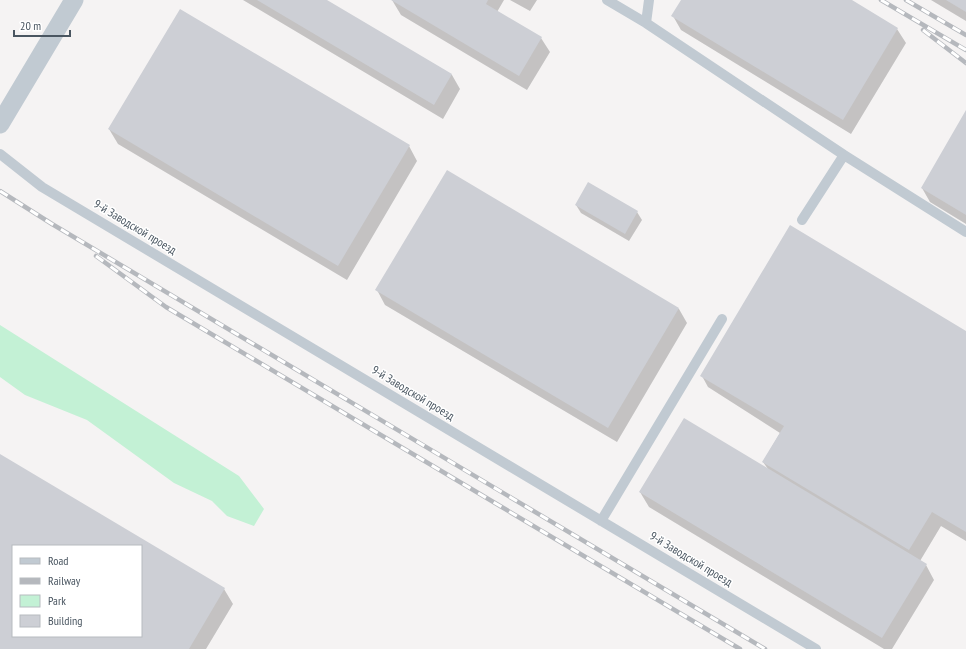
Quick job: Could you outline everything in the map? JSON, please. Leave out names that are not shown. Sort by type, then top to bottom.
[{"type":"street","points":[[0,124],[74,0]]},
{"type":"lane","points":[[607,0],[646,23],[844,155],[966,232]]},
{"type":"lane","points":[[646,23],[649,0]]},
{"type":"lane","name":"9-й Заводской проезд","points":[[0,154],[42,187],[816,649]]},
{"type":"lane","points":[[802,220],[844,155]]},
{"type":"lane","points":[[601,521],[722,319]]},
{"type":"green space","points":[[0,325],[239,476],[264,509],[254,526],[227,516],[212,501],[174,483],[87,420],[25,395],[0,377]]},
{"type":"building","points":[[257,0],[327,0],[452,74],[434,105]]},
{"type":"building","points":[[391,0],[488,0],[486,4],[542,37],[519,76]]},
{"type":"building","points":[[681,0],[852,0],[898,28],[843,120],[671,16]]},
{"type":"building","points":[[946,0],[966,0],[966,12]]},
{"type":"building","points":[[180,9],[410,145],[338,266],[108,129]]},
{"type":"building","points":[[966,110],[966,215],[921,188]]},
{"type":"building","points":[[447,170],[679,308],[608,428],[375,290]]},
{"type":"building","points":[[588,182],[638,211],[625,234],[575,205]]},
{"type":"building","points":[[790,225],[966,331],[966,532],[932,512],[909,550],[762,462],[784,426],[700,376]]},
{"type":"building","points":[[684,418],[927,564],[882,638],[639,492]]},
{"type":"building","points":[[0,454],[225,588],[189,649],[0,649]]},
{"type":"railway","points":[[881,0],[966,50]]},
{"type":"railway","points":[[906,0],[966,35]]},
{"type":"railway","points":[[923,30],[966,63]]},
{"type":"railway","points":[[0,191],[52,224],[765,649]]},
{"type":"railway","points":[[96,256],[166,307],[740,649]]}]
